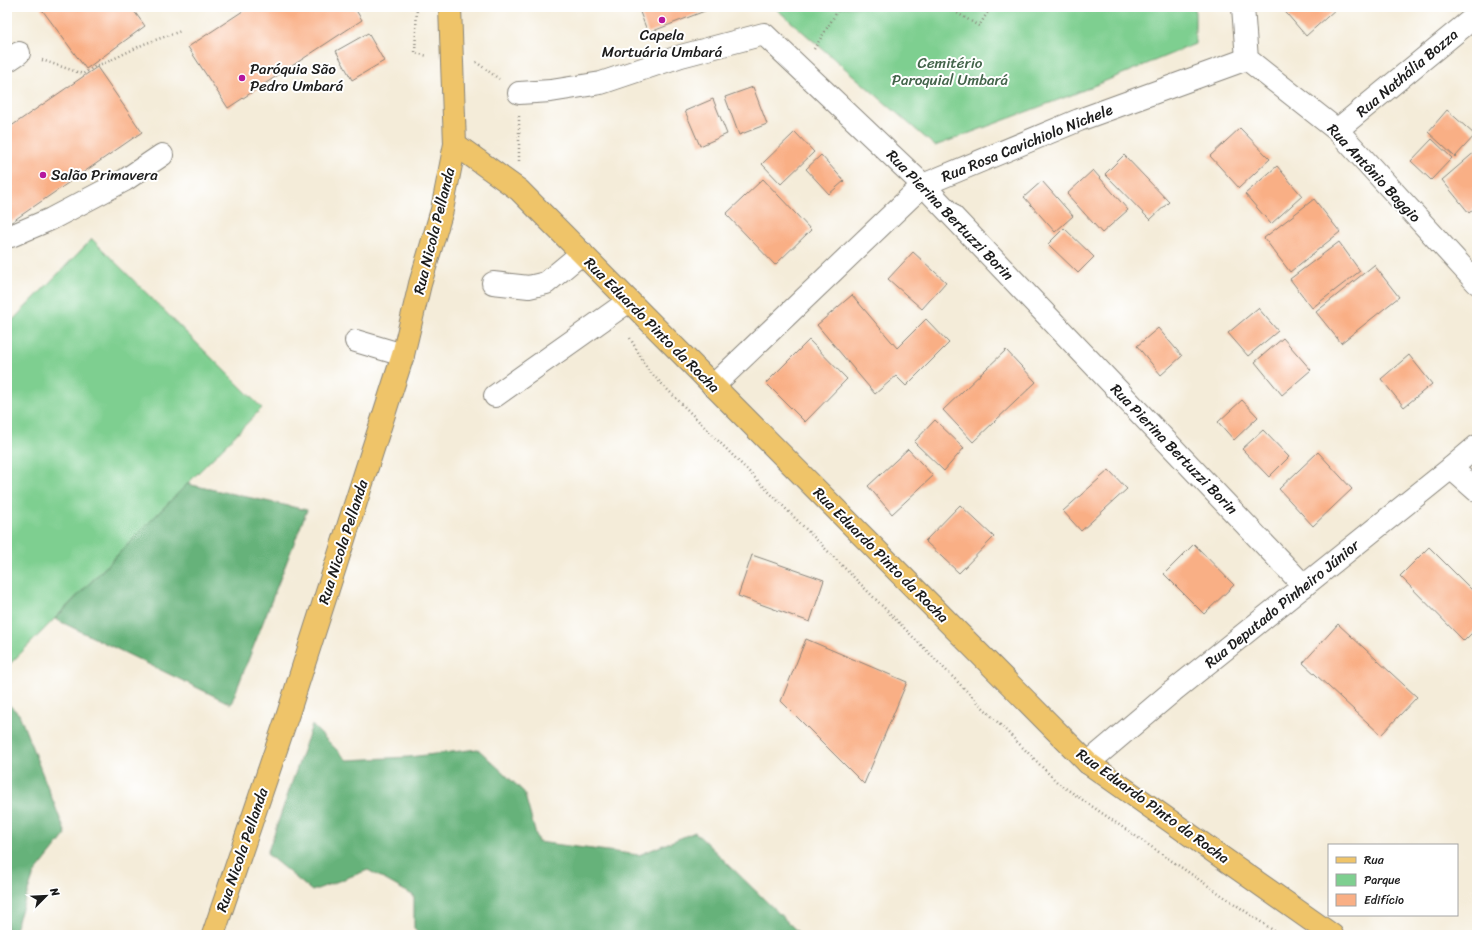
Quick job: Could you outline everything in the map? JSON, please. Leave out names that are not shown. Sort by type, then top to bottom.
[{"type":"main road","name":"Rua Nicola Pellanda","points":[[213,935],[288,714],[403,355],[420,284],[442,210],[455,144],[450,7]]},
{"type":"main road","name":"Rua Eduardo Pinto da Rocha","points":[[455,144],[519,190],[1088,763],[1332,935]]},
{"type":"street","points":[[1243,7],[1248,59]]},
{"type":"street","name":"Rua Nathália Bozza","points":[[1338,130],[1477,15]]},
{"type":"street","name":"Rua Pierina Bertuzzi Borin","points":[[519,93],[552,91],[601,83],[681,56],[764,34],[923,185],[1304,586]]},
{"type":"street","name":"Rua Antônio Baggio","points":[[1248,59],[1338,130],[1477,283]]},
{"type":"street","name":"Rua Rosa Cavichiolo Nichele","points":[[713,386],[923,185],[1079,120],[1248,59]]},
{"type":"street","points":[[7,234],[12,236],[51,219],[125,180],[162,155]]},
{"type":"street","points":[[493,283],[529,287],[546,283],[582,254]]},
{"type":"street","points":[[496,396],[630,301]]},
{"type":"street","points":[[356,341],[403,355]]},
{"type":"street","name":"Rua Deputado Pinheiro Júnior","points":[[1088,763],[1173,691],[1477,446]]},
{"type":"street","points":[[1451,468],[1477,491]]},
{"type":"path","points":[[417,7],[415,53],[430,56]]},
{"type":"path","points":[[801,70],[840,7]]},
{"type":"path","points":[[947,7],[979,26],[991,7]]},
{"type":"path","points":[[13,57],[83,74],[95,66],[107,62],[144,44],[182,31]]},
{"type":"path","points":[[472,59],[519,93],[519,190]]},
{"type":"green space","name":"Cemitério Paroquial Umbará","points":[[774,7],[1195,7],[1195,44],[1074,94],[935,146]]},
{"type":"green space","points":[[92,239],[262,408],[7,667],[7,326]]},
{"type":"green space","points":[[187,484],[307,510],[231,704],[55,619]]},
{"type":"green space","points":[[7,703],[19,714],[66,834],[34,874],[13,935],[7,935]]},
{"type":"green space","points":[[312,725],[347,760],[409,757],[478,749],[524,792],[538,842],[639,855],[695,832],[801,935],[421,935],[414,928],[414,896],[368,870],[312,891],[267,854]]},
{"type":"building","points":[[40,7],[131,7],[145,26],[86,69]]},
{"type":"building","name":"Paróquia São Pedro Umbará","points":[[249,7],[354,7],[362,20],[228,108],[188,47]]},
{"type":"building","name":"Capela Mortuária Umbará","points":[[638,7],[715,7],[648,33]]},
{"type":"building","points":[[1281,7],[1336,7],[1337,8],[1306,36]]},
{"type":"building","points":[[368,33],[384,61],[352,80],[336,51]]},
{"type":"building","name":"Salão Primavera","points":[[97,67],[142,132],[10,223],[7,219],[7,129]]},
{"type":"building","points":[[753,87],[767,124],[739,135],[725,97]]},
{"type":"building","points":[[713,99],[727,134],[700,146],[685,111]]},
{"type":"building","points":[[1447,110],[1475,135],[1455,157],[1428,132]]},
{"type":"building","points":[[1240,128],[1270,159],[1239,188],[1210,156]]},
{"type":"building","points":[[795,132],[814,152],[781,184],[762,164]]},
{"type":"building","points":[[1432,139],[1452,158],[1431,180],[1411,161]]},
{"type":"building","points":[[1477,150],[1477,206],[1469,213],[1442,180]]},
{"type":"building","points":[[821,155],[844,181],[829,194],[806,169]]},
{"type":"building","points":[[1124,155],[1169,202],[1150,220],[1105,174]]},
{"type":"building","points":[[1277,166],[1302,196],[1271,224],[1245,194]]},
{"type":"building","points":[[1093,170],[1128,210],[1102,233],[1067,194]]},
{"type":"building","points":[[763,179],[811,230],[775,265],[726,214]]},
{"type":"building","points":[[1042,181],[1073,216],[1055,232],[1024,197]]},
{"type":"building","points":[[1314,199],[1340,232],[1290,272],[1264,238]]},
{"type":"building","points":[[1064,228],[1094,257],[1078,273],[1048,244]]},
{"type":"building","points":[[1339,242],[1360,271],[1312,308],[1290,279]]},
{"type":"building","points":[[913,252],[946,282],[922,309],[888,279]]},
{"type":"building","points":[[1374,265],[1399,297],[1341,343],[1316,312]]},
{"type":"building","points":[[852,295],[897,348],[926,319],[949,343],[906,386],[896,376],[875,394],[817,325]]},
{"type":"building","points":[[1258,308],[1278,331],[1248,356],[1228,333]]},
{"type":"building","points":[[1158,328],[1182,356],[1161,375],[1137,346]]},
{"type":"building","points":[[1283,338],[1311,370],[1282,395],[1255,362]]},
{"type":"building","points":[[809,340],[847,379],[805,422],[766,383]]},
{"type":"building","points":[[1006,350],[1036,382],[973,442],[943,410]]},
{"type":"building","points":[[1409,355],[1432,384],[1404,407],[1381,379]]},
{"type":"building","points":[[1242,400],[1258,417],[1234,440],[1218,422]]},
{"type":"building","points":[[935,420],[964,448],[944,471],[914,442]]},
{"type":"building","points":[[1263,430],[1289,457],[1269,477],[1242,449]]},
{"type":"building","points":[[908,449],[933,476],[892,514],[868,486]]},
{"type":"building","points":[[1318,452],[1352,489],[1313,526],[1279,489]]},
{"type":"building","points":[[1109,470],[1127,489],[1081,531],[1063,511]]},
{"type":"building","points":[[960,505],[994,537],[959,573],[925,541]]},
{"type":"building","points":[[1194,544],[1234,585],[1204,614],[1164,574]]},
{"type":"building","points":[[1429,547],[1477,595],[1477,628],[1464,641],[1400,576]]},
{"type":"building","points":[[752,555],[824,580],[810,622],[738,596]]},
{"type":"building","points":[[1338,624],[1417,697],[1381,735],[1303,663]]},
{"type":"building","points":[[806,639],[907,682],[864,784],[781,701]]},
{"type":"place","name":"Capela Mortuária Umbará","points":[[662,20]]},
{"type":"place","name":"Paróquia São Pedro Umbará","points":[[242,78]]},
{"type":"place","name":"Salão Primavera","points":[[43,175]]}]
